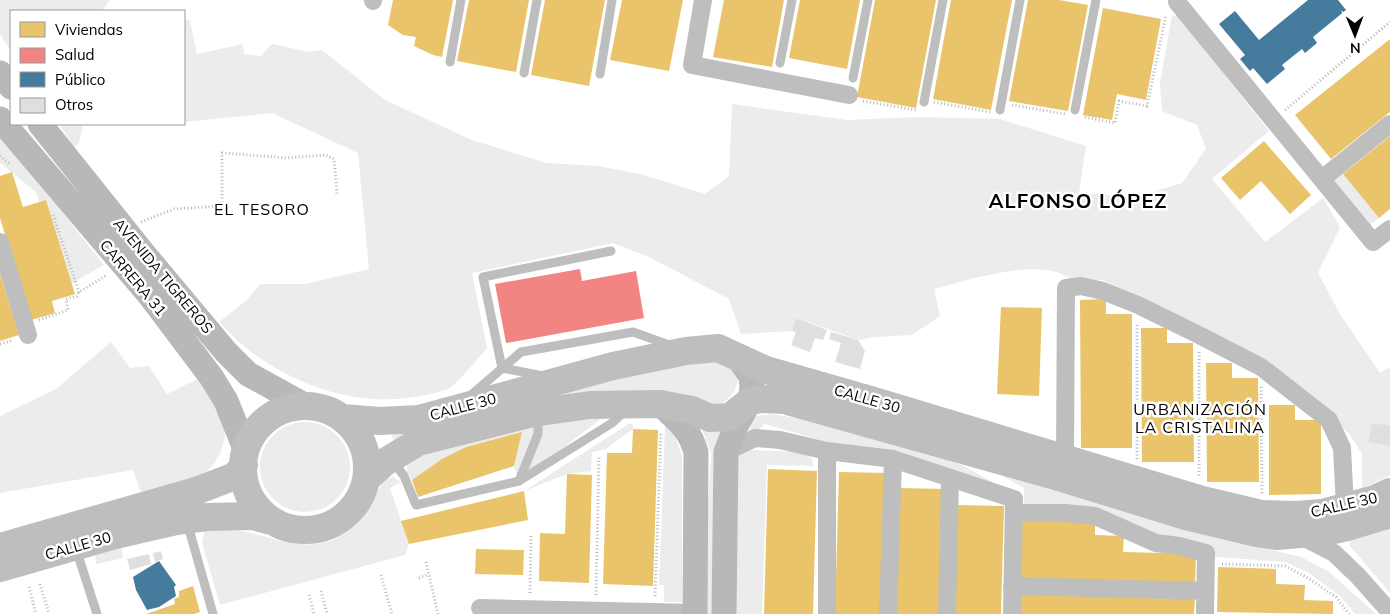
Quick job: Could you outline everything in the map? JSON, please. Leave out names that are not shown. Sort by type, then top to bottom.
[{"type":"main road","points":[[0,73],[10,86]]},
{"type":"main road","name":"CARRERA 31","points":[[0,119],[150,297],[212,378],[226,401],[245,458]]},
{"type":"main road","name":"AVENIDA TIGREROS","points":[[41,125],[226,352],[248,374],[306,406]]},
{"type":"main road","name":"CALLE 30","points":[[342,418],[380,421],[419,419],[558,380],[686,351],[718,348],[739,360],[766,370],[1199,499],[1262,514],[1322,512],[1376,499],[1390,492]]},
{"type":"main road","points":[[724,614],[726,452],[736,426],[750,401],[752,387],[750,376],[739,360]]},
{"type":"main road","name":"CALLE 30","points":[[366,479],[391,458],[418,442],[526,415],[590,404],[660,404],[692,410],[710,418],[730,417],[750,401],[761,399],[784,400],[1236,529],[1276,536],[1298,535],[1325,532],[1390,514]]},
{"type":"main road","points":[[660,404],[692,437],[696,452],[695,614]]},
{"type":"main road","points":[[306,406],[324,410],[342,418],[358,434],[363,445],[368,467],[363,491],[352,508],[338,520],[326,526],[300,529],[287,527],[275,522],[251,498],[244,476],[245,458],[251,439],[258,428],[279,412],[306,406]]},
{"type":"main road","name":"CALLE 30","points":[[0,547],[196,491],[235,476],[245,458]]},
{"type":"main road","name":"CALLE 30","points":[[0,568],[141,529],[186,520],[252,516],[275,522]]},
{"type":"street","points":[[703,0],[692,65],[849,96]]},
{"type":"street","points":[[1174,0],[1373,242],[1390,229]]},
{"type":"street","points":[[1322,179],[1390,124]]},
{"type":"street","points":[[0,242],[26,330]]},
{"type":"street","points":[[1065,458],[1066,288],[1081,286],[1103,291],[1138,305],[1261,368],[1328,420],[1342,448],[1345,507]]},
{"type":"street","points":[[726,452],[755,438],[780,440],[828,451],[893,459],[921,467],[1014,506],[1094,516],[1156,543],[1179,546],[1206,553],[1205,614]]},
{"type":"street","points":[[827,614],[828,451]]},
{"type":"street","points":[[888,614],[893,459]]},
{"type":"street","points":[[947,614],[950,479]]},
{"type":"street","points":[[1012,614],[1014,506]]},
{"type":"street","points":[[1298,535],[1334,553],[1358,576],[1390,612]]},
{"type":"street","points":[[1012,586],[1205,591]]},
{"type":"street","points":[[480,608],[695,614]]},
{"type":"lane","points":[[450,62],[461,0]]},
{"type":"lane","points":[[524,73],[537,0]]},
{"type":"lane","points":[[600,74],[612,0]]},
{"type":"lane","points":[[780,63],[792,0]]},
{"type":"lane","points":[[853,78],[868,0]]},
{"type":"lane","points":[[924,102],[943,0]]},
{"type":"lane","points":[[1000,110],[1020,0]]},
{"type":"lane","points":[[1075,110],[1096,0]]},
{"type":"lane","points":[[502,368],[483,277],[611,251]]},
{"type":"lane","points":[[454,409],[521,352],[633,332],[686,351]]},
{"type":"lane","points":[[502,368],[558,380]]},
{"type":"lane","points":[[391,458],[404,476],[416,505],[519,481],[612,423],[632,404]]},
{"type":"lane","points":[[519,481],[538,434],[538,425],[526,415]]},
{"type":"lane","points":[[186,520],[213,614]]},
{"type":"lane","points":[[75,547],[97,614]]},
{"type":"path","points":[[849,96],[858,100],[916,110],[924,102],[993,112],[1011,105],[1066,114],[1075,110],[1079,116],[1115,123],[1119,101],[1147,106],[1174,0]]},
{"type":"path","points":[[1273,120],[1390,22]]},
{"type":"path","points":[[126,231],[146,219],[174,209],[222,206],[222,153],[287,158],[326,155],[334,159],[337,194]]},
{"type":"path","points":[[51,207],[79,292]]},
{"type":"path","points":[[26,330],[68,310],[66,299],[76,296],[79,292],[123,266]]},
{"type":"path","points":[[1136,480],[1138,305]]},
{"type":"path","points":[[1199,335],[1199,499]]},
{"type":"path","points":[[1261,368],[1262,514]]},
{"type":"path","points":[[655,612],[660,404]]},
{"type":"path","points":[[595,610],[599,455]]},
{"type":"path","points":[[529,609],[531,535]]},
{"type":"path","points":[[426,562],[438,614]]},
{"type":"path","points":[[1206,563],[1285,566],[1308,578],[1336,597],[1349,614]]},
{"type":"path","points":[[419,578],[429,574]]},
{"type":"path","points":[[381,575],[392,614]]},
{"type":"path","points":[[40,584],[49,614]]},
{"type":"path","points":[[28,587],[36,614]]},
{"type":"path","points":[[321,591],[327,614]]},
{"type":"path","points":[[308,595],[314,614]]},
{"type":"shaded area","points":[[0,0],[110,0],[103,10],[10,10],[10,49],[0,34]]},
{"type":"shaded area","points":[[1172,15],[1179,17],[1269,131],[1212,179],[1265,242],[1323,198],[1340,227],[1318,273],[1340,314],[1380,373],[1390,367],[1390,475],[1362,489],[1362,454],[1350,435],[1317,400],[1139,297],[1100,279],[1095,282],[1074,282],[1062,274],[1045,270],[1027,270],[986,275],[934,289],[940,316],[912,335],[858,340],[797,318],[792,331],[741,334],[729,299],[649,257],[613,243],[472,273],[487,348],[448,389],[422,396],[386,399],[344,395],[324,390],[267,363],[238,341],[219,322],[247,300],[260,284],[305,284],[369,269],[358,153],[272,113],[185,122],[185,19],[190,21],[197,54],[243,44],[244,54],[261,56],[272,44],[309,52],[322,50],[385,100],[472,140],[546,163],[598,166],[640,174],[705,194],[729,176],[732,104],[847,120],[918,117],[1000,119],[1086,146],[1079,193],[1136,197],[1182,183],[1206,149],[1197,125],[1162,111],[1160,83]]},
{"type":"shaded area","points":[[60,125],[83,125],[79,143],[74,147]]},
{"type":"shaded area","points":[[0,133],[104,265],[64,288],[36,192],[0,163]]},
{"type":"shaded area","points":[[1343,174],[1379,218],[1370,225],[1335,181]]},
{"type":"shaded area","points":[[111,342],[130,368],[149,366],[167,394],[197,379],[215,402],[225,426],[223,444],[211,467],[197,477],[141,493],[133,470],[0,493],[0,416],[56,389]]},
{"type":"shaded area","points":[[714,361],[729,367],[738,375],[738,381],[732,394],[721,404],[711,405],[689,400],[396,449],[390,429],[639,373]]},
{"type":"shaded area","points":[[771,414],[833,424],[915,447],[962,465],[998,485],[827,442],[765,424],[746,437],[755,416]]},
{"type":"shaded area","points":[[595,418],[601,419],[519,481],[514,466],[522,433],[466,447],[442,459],[412,480],[407,472],[407,462],[468,436]]},
{"type":"shaded area","points":[[305,422],[322,425],[337,435],[347,450],[350,467],[347,484],[337,499],[322,509],[305,512],[288,509],[273,499],[263,484],[260,467],[263,450],[273,435],[288,425]]},
{"type":"shaded area","points":[[630,423],[633,425],[633,429],[606,449],[592,452],[591,471],[567,474],[524,491]]},
{"type":"shaded area","points":[[665,426],[673,431],[682,456],[682,602],[664,602],[664,585],[659,585]]},
{"type":"shaded area","points":[[701,426],[728,426],[712,614],[707,614],[706,544],[711,453]]},
{"type":"shaded area","points":[[750,450],[803,452],[812,459],[814,466],[767,465],[762,614],[728,614],[727,475],[740,452]]},
{"type":"shaded area","points":[[1006,475],[1213,536],[1301,557],[1328,571],[1376,614],[1355,614],[1340,596],[1309,573],[1285,562],[1215,557],[1214,550],[1196,544],[1024,506],[1024,488],[1004,477]]},
{"type":"shaded area","points":[[393,477],[401,482],[390,488],[409,544],[405,555],[220,605],[202,543],[204,532],[215,528],[247,532],[297,544],[322,543],[335,539],[355,526],[385,479]]},
{"type":"shaded area","points":[[1390,527],[1390,593],[1350,546],[1350,541]]},
{"type":"shaded area","points":[[121,544],[123,558],[96,564],[95,553]]},
{"type":"building: Viviendas","points":[[393,0],[453,0],[442,57],[414,46],[416,37],[403,35],[388,25]]},
{"type":"building: Viviendas","points":[[469,0],[529,0],[516,72],[457,61]]},
{"type":"building: Viviendas","points":[[545,0],[605,0],[589,86],[531,75]]},
{"type":"building: Viviendas","points":[[622,0],[683,0],[669,71],[610,60]]},
{"type":"building: Viviendas","points":[[724,0],[784,0],[772,67],[713,57]]},
{"type":"building: Viviendas","points":[[800,0],[860,0],[847,69],[789,58]]},
{"type":"building: Viviendas","points":[[875,0],[936,0],[916,108],[857,97]]},
{"type":"building: Viviendas","points":[[951,0],[1012,0],[991,110],[933,99]]},
{"type":"building: Viviendas","points":[[1028,0],[1059,0],[1088,5],[1068,111],[1009,101]]},
{"type":"building: Viviendas","points":[[1103,8],[1161,19],[1146,100],[1117,94],[1112,120],[1083,115]]},
{"type":"building: Viviendas","points":[[1390,39],[1390,112],[1331,159],[1295,115]]},
{"type":"building: Viviendas","points":[[1390,136],[1390,209],[1379,218],[1343,174]]},
{"type":"building: Viviendas","points":[[1264,141],[1311,195],[1290,214],[1261,181],[1240,200],[1221,178]]},
{"type":"building: Viviendas","points":[[12,172],[23,207],[46,200],[75,294],[52,301],[55,313],[31,320],[0,218],[0,176]]},
{"type":"building: Viviendas","points":[[0,274],[19,335],[0,341]]},
{"type":"building: Viviendas","points":[[1106,299],[1106,314],[1132,314],[1132,448],[1081,448],[1080,300]]},
{"type":"building: Viviendas","points":[[1001,307],[1042,308],[1039,396],[997,394]]},
{"type":"building: Viviendas","points":[[1141,328],[1167,328],[1167,343],[1193,343],[1194,462],[1142,462]]},
{"type":"building: Viviendas","points":[[1206,363],[1232,363],[1232,378],[1258,378],[1259,482],[1207,482]]},
{"type":"building: Viviendas","points":[[1269,405],[1295,405],[1295,420],[1321,420],[1321,494],[1269,495]]},
{"type":"building: Viviendas","points":[[633,429],[658,430],[653,586],[603,584],[607,453],[632,453]]},
{"type":"building: Viviendas","points":[[522,432],[514,466],[418,497],[412,480],[442,459],[466,447]]},
{"type":"building: Viviendas","points":[[768,469],[817,471],[813,614],[764,614]]},
{"type":"building: Viviendas","points":[[839,472],[888,473],[884,614],[835,614]]},
{"type":"building: Viviendas","points":[[567,474],[592,475],[589,583],[539,581],[540,533],[565,534]]},
{"type":"building: Viviendas","points":[[896,488],[946,489],[942,614],[893,614]]},
{"type":"building: Viviendas","points":[[524,491],[528,520],[409,544],[401,521]]},
{"type":"building: Viviendas","points":[[955,505],[1004,506],[1001,614],[952,614]]},
{"type":"building: Viviendas","points":[[1022,518],[1095,520],[1095,535],[1124,536],[1123,552],[1196,554],[1195,584],[1021,579]]},
{"type":"building: Viviendas","points":[[476,549],[524,550],[523,575],[475,574]]},
{"type":"building: Viviendas","points":[[1218,567],[1276,569],[1276,584],[1305,585],[1304,600],[1333,601],[1333,614],[1217,612]]},
{"type":"building: Viviendas","points":[[193,586],[200,612],[194,614],[146,614],[175,604],[174,599],[179,597],[179,591]]},
{"type":"building: Viviendas","points":[[1021,591],[1195,596],[1194,614],[1020,614]]},
{"type":"building: Salud","points":[[580,269],[582,281],[636,271],[644,318],[506,343],[495,284]]},
{"type":"building: Público","points":[[1308,0],[1338,0],[1346,10],[1313,37],[1317,43],[1305,53],[1302,49],[1282,65],[1285,69],[1267,84],[1253,68],[1250,71],[1240,59],[1245,55],[1219,24],[1235,11],[1259,40]]},
{"type":"building: Público","points":[[159,561],[176,585],[174,587],[176,596],[159,607],[147,610],[136,590],[133,577]]},
{"type":"building: Otros","points":[[796,318],[827,330],[823,340],[815,338],[810,352],[791,345],[796,332],[792,331]]},
{"type":"building: Otros","points":[[831,332],[858,340],[865,351],[860,369],[835,362],[841,343],[829,339]]},
{"type":"building: Otros","points":[[1372,423],[1390,426],[1390,446],[1368,442]]},
{"type":"building: Otros","points":[[161,551],[163,559],[155,562],[153,553]]},
{"type":"building: Otros","points":[[149,554],[151,564],[130,570],[127,559]]},
{"type":"district","name":"ALFONSO LÓPEZ","points":[[1078,201]]},
{"type":"district","name":"EL TESORO","points":[[262,209]]},
{"type":"district","name":"URBANIZACIÓN LA CRISTALINA","points":[[1200,418]]}]
